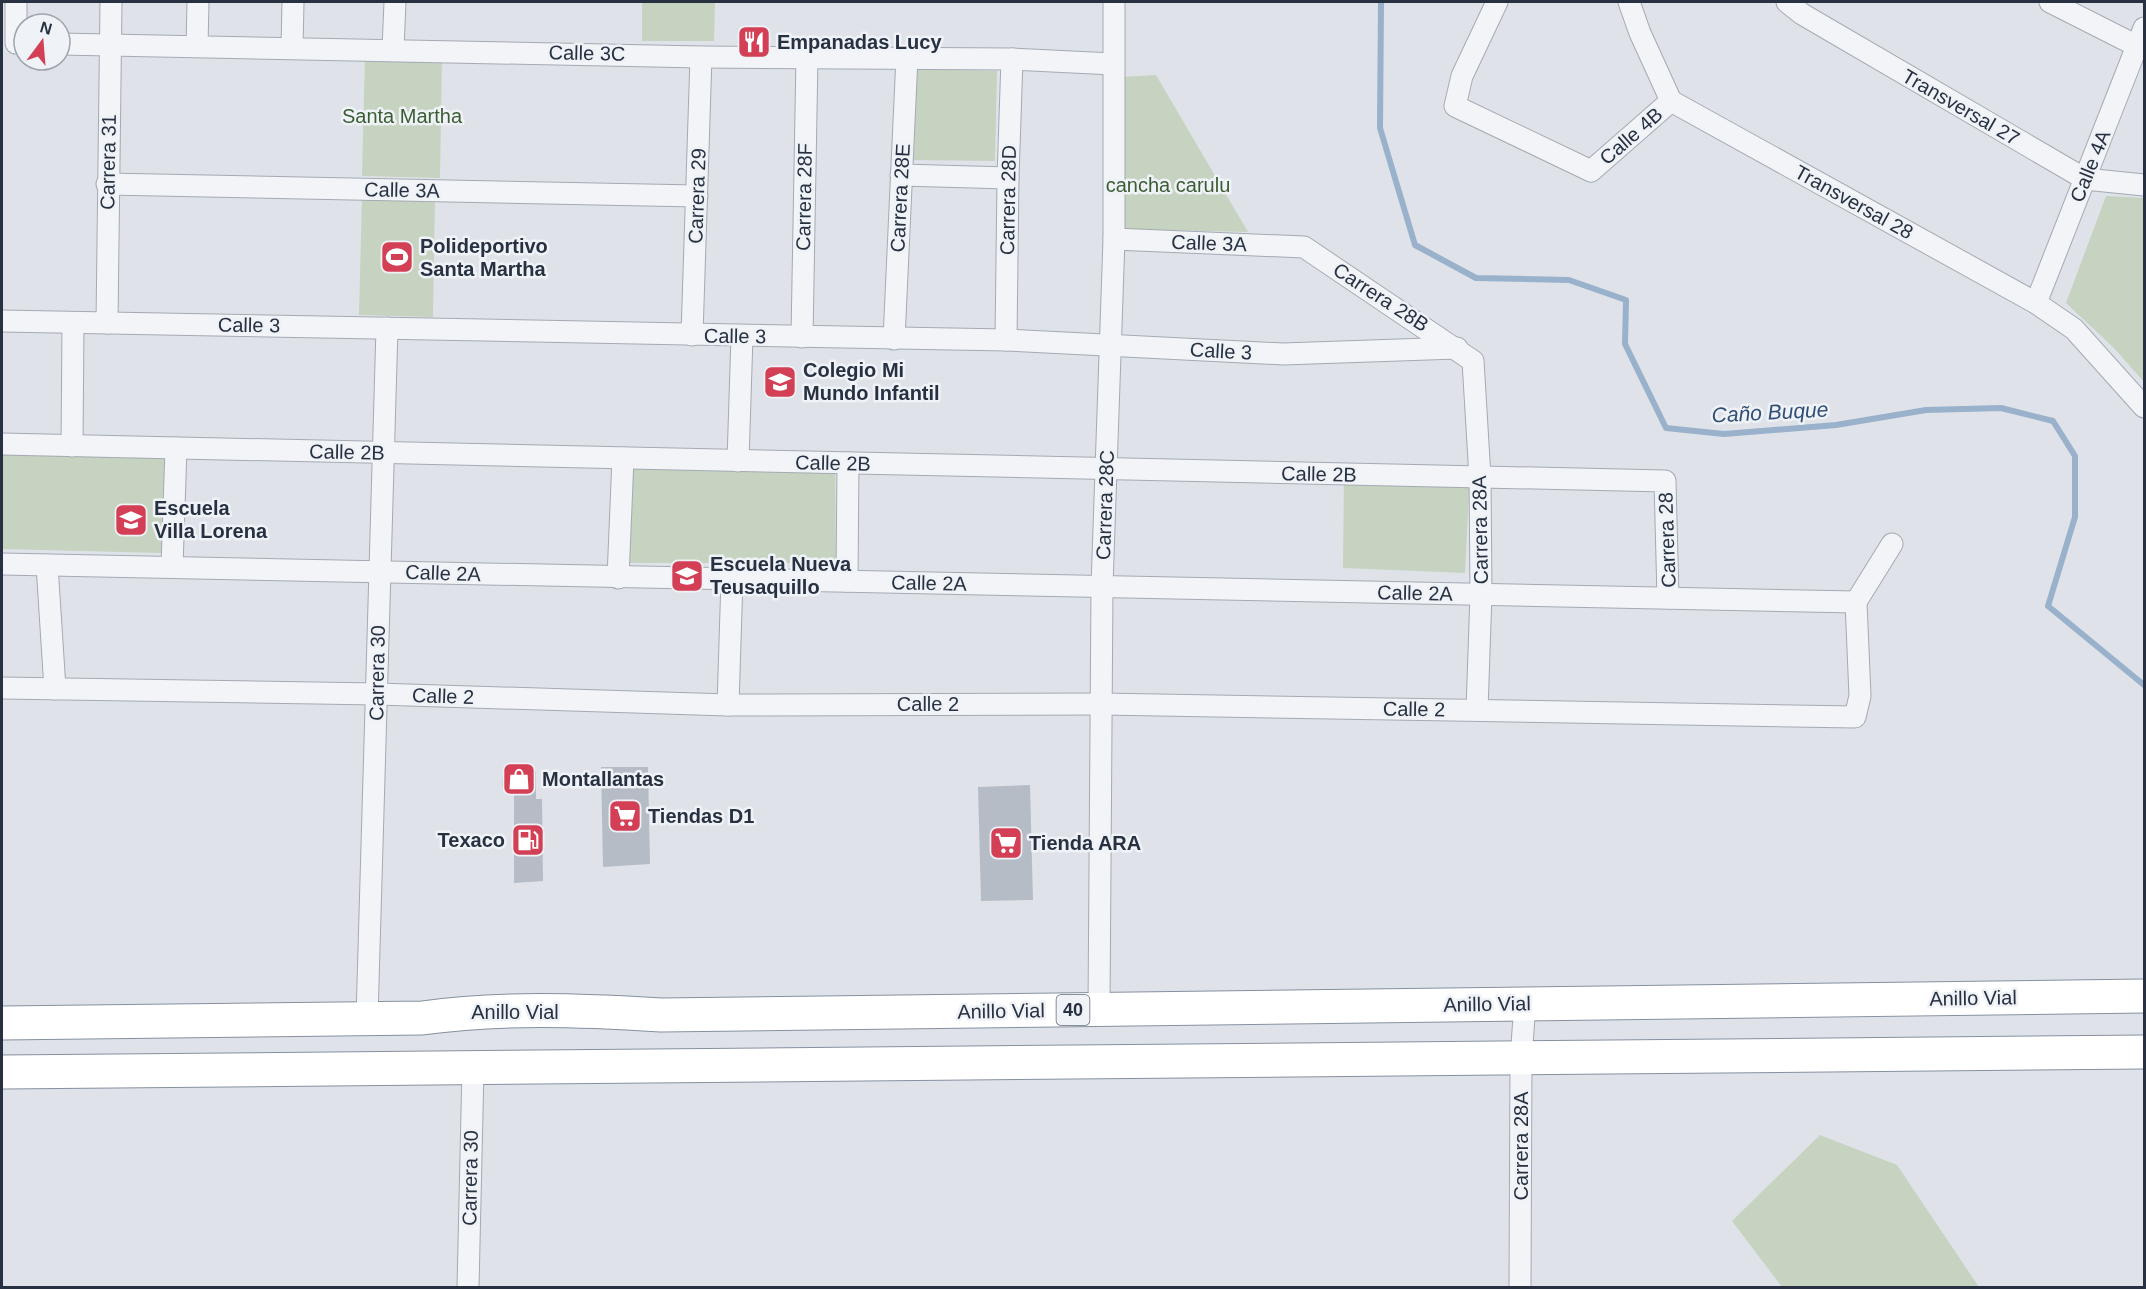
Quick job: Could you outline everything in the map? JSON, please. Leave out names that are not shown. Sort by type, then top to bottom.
[{"type":"highway","name":"Anillo Vial","points":[[2,1023],[422,1018],[459,1013],[611,1012],[661,1015],[2145,996]]},
{"type":"highway","points":[[2,1072],[2145,1052]]},
{"type":"street","name":"Carrera 31","points":[[107,323],[111,2]]},
{"type":"street","points":[[196,46],[198,2]]},
{"type":"street","points":[[292,48],[293,2]]},
{"type":"street","points":[[393,49],[395,2]]},
{"type":"street","name":"Carrera 28C","points":[[1099,1010],[1102,586],[1114,239],[1114,2]]},
{"type":"street","name":"Calle 4B","points":[[1497,2],[1462,76],[1455,106],[1591,171],[1671,101]]},
{"type":"street","points":[[1629,2],[1640,33],[1671,101]]},
{"type":"street","name":"Transversal 27","points":[[1787,2],[1802,14],[2085,179],[2145,185]]},
{"type":"street","points":[[2050,2],[2141,37]]},
{"type":"street","name":"Calle 4A","points":[[2036,303],[2141,37]]},
{"type":"street","name":"Calle 3C","points":[[72,44],[701,57],[907,57],[1113,64]]},
{"type":"street","name":"Carrera 28F","points":[[802,337],[807,56]]},
{"type":"street","name":"Carrera 29","points":[[692,335],[701,57]]},
{"type":"street","name":"Carrera 28E","points":[[894,339],[907,57]]},
{"type":"street","name":"Carrera 28D","points":[[1006,340],[1012,59]]},
{"type":"street","name":"Transversal 28","points":[[1671,101],[2036,303],[2074,329],[2145,407]]},
{"type":"street","points":[[901,175],[1008,178]]},
{"type":"street","name":"Calle 3A","points":[[107,184],[697,196]]},
{"type":"street","name":"Calle 3A","points":[[1114,239],[1304,247]]},
{"type":"street","name":"Carrera 28B","points":[[1304,247],[1462,351]]},
{"type":"street","name":"Calle 3","points":[[2,321],[1006,340],[1283,354],[1462,351]]},
{"type":"street","points":[[72,323],[72,446]]},
{"type":"street","name":"Carrera 30","points":[[367,1018],[387,328]]},
{"type":"street","points":[[738,461],[742,336]]},
{"type":"street","name":"Carrera 28A","points":[[1462,351],[1473,361],[1476,368],[1481,594],[1477,710]]},
{"type":"street","name":"Calle 2B","points":[[2,444],[1665,481]]},
{"type":"street","points":[[172,567],[176,448]]},
{"type":"street","points":[[618,578],[623,458]]},
{"type":"street","points":[[847,581],[848,463]]},
{"type":"street","name":"Carrera 28","points":[[1665,481],[1668,598]]},
{"type":"street","points":[[1856,602],[1892,544]]},
{"type":"street","name":"Calle 2A","points":[[2,564],[1856,602]]},
{"type":"street","points":[[47,565],[55,689]]},
{"type":"street","points":[[728,705],[732,579]]},
{"type":"street","name":"Calle 2","points":[[2,688],[377,694],[728,705],[1102,704],[1855,717],[1860,696],[1856,602]]},
{"type":"street","name":"Carrera 28A","points":[[1520,1287],[1521,1058],[1525,1004]]},
{"type":"street","name":"Carrera 30","points":[[468,1287],[473,1068]]},
{"type":"green space","points":[[642,2],[715,2],[714,41],[642,41]]},
{"type":"green space","name":"Santa Martha","points":[[365,54],[442,55],[440,178],[362,176]]},
{"type":"green space","points":[[916,69],[997,71],[995,161],[914,160]]},
{"type":"green space","name":"cancha carulu","points":[[1156,75],[1248,232],[1123,229],[1121,77]]},
{"type":"green space","points":[[2106,196],[2144,198],[2144,382],[2114,348],[2066,303]]},
{"type":"green space","name":"Polideportivo Santa Martha","points":[[362,197],[435,198],[433,317],[359,315]]},
{"type":"green space","points":[[2,445],[166,446],[162,553],[2,549]]},
{"type":"green space","points":[[624,455],[835,460],[836,563],[622,563]]},
{"type":"green space","points":[[1344,469],[1470,471],[1465,573],[1343,568]]},
{"type":"green space","points":[[1820,1135],[1897,1165],[1979,1287],[1782,1287],[1732,1221]]},
{"type":"building","name":"Tiendas D1","points":[[601,767],[648,767],[650,864],[603,867]]},
{"type":"building","name":"Texaco","points":[[503,770],[536,771],[536,799],[542,799],[543,881],[514,883],[514,787],[502,787]]},
{"type":"building","name":"Tienda ARA","points":[[1030,785],[1033,900],[981,901],[978,787]]},
{"type":"waterway","name":"Caño Buque","points":[[1381,2],[1380,128],[1415,245],[1476,278],[1569,280],[1626,300],[1625,344],[1666,428],[1724,434],[1836,425],[1926,410],[2001,408],[2053,421],[2075,456],[2075,517],[2048,606],[2144,685]]},
{"type":"place","name":"Empanadas Lucy","points":[[754,42]]},
{"type":"place","name":"Polideportivo Santa Martha","points":[[397,257]]},
{"type":"place","name":"Colegio Mi Mundo Infantil","points":[[780,382]]},
{"type":"place","name":"Escuela Villa Lorena","points":[[131,520]]},
{"type":"place","name":"Escuela Nueva Teusaquillo","points":[[687,576]]},
{"type":"place","name":"Montallantas","points":[[519,779]]},
{"type":"place","name":"Tiendas D1","points":[[625,816]]},
{"type":"place","name":"Texaco","points":[[528,840]]},
{"type":"place","name":"Tienda ARA","points":[[1006,843]]}]
